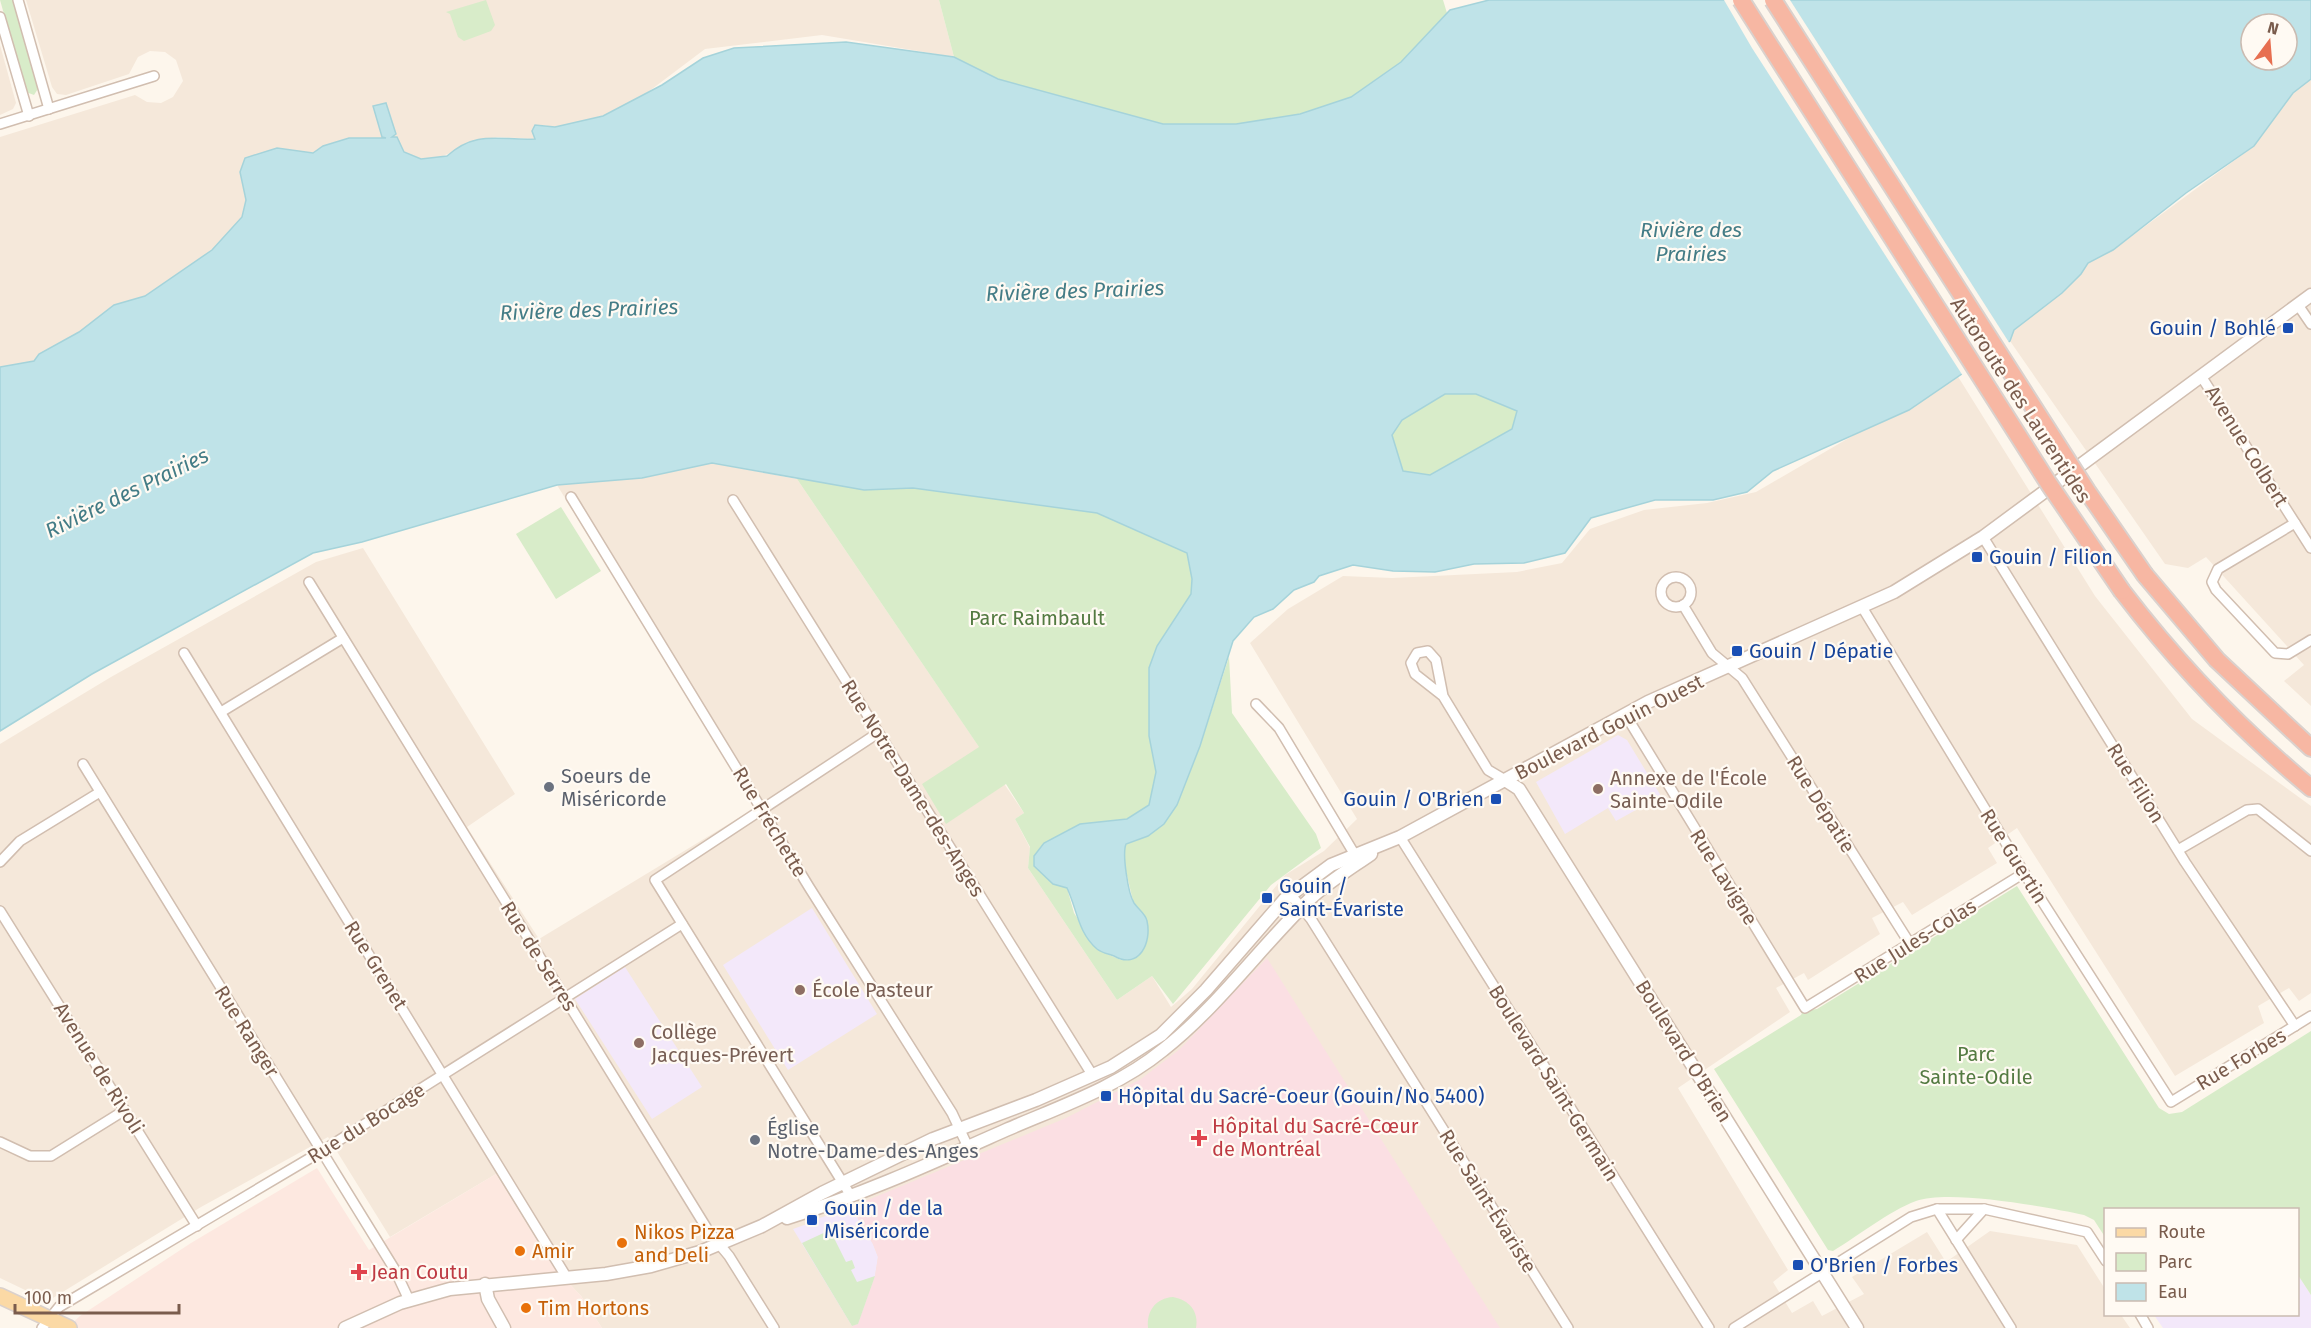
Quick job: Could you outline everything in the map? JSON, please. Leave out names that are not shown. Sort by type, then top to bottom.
[{"type":"highway","name":"Autoroute des Laurentides","points":[[1741,0],[2075,523],[2122,591],[2163,641],[2234,718],[2311,788]]},
{"type":"highway","name":"Autoroute des Laurentides","points":[[1773,0],[2082,484],[2145,575],[2217,660],[2311,748]]},
{"type":"main road","points":[[0,1296],[46,1323],[69,1328]]},
{"type":"street","points":[[18,0],[49,109]]},
{"type":"street","points":[[0,17],[29,116]]},
{"type":"street","points":[[0,124],[154,76]]},
{"type":"street","name":"Boulevard Gouin Ouest","points":[[345,1328],[409,1300],[486,1284],[567,1278],[651,1266],[852,1196],[1109,1084],[1161,1052],[1194,1023],[1302,908],[1357,859],[1625,714],[1862,607],[1927,573],[1983,537],[2311,295]]},
{"type":"street","points":[[2298,305],[2311,324]]},
{"type":"street","name":"Avenue Colbert","points":[[2201,376],[2311,548]]},
{"type":"street","name":"Rue Fréchette","points":[[571,497],[764,809],[960,1130],[968,1147]]},
{"type":"street","name":"Rue Notre-Dame-des-Anges","points":[[733,500],[1093,1076]]},
{"type":"street","points":[[2295,523],[2216,571],[2212,582],[2216,590],[2275,652],[2288,654],[2311,640]]},
{"type":"street","name":"Rue Filion","points":[[1983,537],[2178,850],[2295,1026]]},
{"type":"street","name":"Rue de Serres","points":[[309,582],[565,999],[774,1328]]},
{"type":"street","name":"Rue Dépatie","points":[[1683,605],[1712,653],[1742,678],[1910,944]]},
{"type":"street","name":"Rue Guertin","points":[[1862,607],[2024,873],[2171,1102]]},
{"type":"street","points":[[221,712],[343,638]]},
{"type":"street","points":[[1443,696],[1413,671],[1411,663],[1417,653],[1428,651],[1434,657],[1443,696],[1488,770],[1505,780]]},
{"type":"street","name":"Rue Grenet","points":[[184,653],[567,1278]]},
{"type":"street","points":[[1256,704],[1279,728],[1357,859]]},
{"type":"street","name":"Rue Lavigne","points":[[1625,714],[1805,1008]]},
{"type":"street","points":[[852,1196],[655,880],[878,733]]},
{"type":"street","name":"Rue Ranger","points":[[82,764],[395,1270],[409,1300]]},
{"type":"street","name":"Boulevard O'Brien","points":[[1505,780],[1519,789],[1857,1328]]},
{"type":"street","points":[[0,862],[20,841],[100,792]]},
{"type":"street","points":[[2178,850],[2247,810],[2258,809],[2311,851]]},
{"type":"street","name":"Boulevard Saint-Germain","points":[[1400,837],[1709,1328]]},
{"type":"street","name":"Boulevard Gouin Ouest","points":[[762,1226],[933,1140],[1093,1076],[1141,1050],[1161,1035],[1206,990],[1290,894],[1330,865],[1357,859]]},
{"type":"street","name":"Rue Jules-Colas","points":[[1805,1008],[2024,873]]},
{"type":"street","name":"Rue Saint-Évariste","points":[[1290,894],[1302,908],[1568,1328]]},
{"type":"street","name":"Avenue de Rivoli","points":[[0,911],[197,1226]]},
{"type":"street","name":"Rue du Bocage","points":[[46,1323],[59,1307],[322,1151],[682,924]]},
{"type":"street","name":"Rue Forbes","points":[[2171,1102],[2311,1016]]},
{"type":"street","points":[[0,1143],[35,1158],[51,1156],[125,1110]]},
{"type":"street","points":[[1937,1209],[2011,1328]]},
{"type":"street","points":[[1734,1328],[1911,1217],[1937,1209],[1984,1209],[2087,1232],[2104,1258]]},
{"type":"street","points":[[1956,1240],[1984,1209]]},
{"type":"street","points":[[486,1284],[488,1299],[504,1328]]},
{"type":"shaded area","points":[[26,0],[939,0],[954,57],[822,35],[705,49],[644,95],[603,116],[555,127],[542,125],[535,134],[536,139],[498,137],[485,139],[440,157],[421,159],[404,152],[397,137],[392,137],[395,134],[386,103],[374,106],[382,137],[386,138],[349,138],[323,146],[313,153],[277,148],[240,172],[246,200],[242,217],[212,250],[145,296],[114,305],[79,332],[39,354],[34,361],[0,367],[0,137],[135,95],[147,102],[161,103],[173,97],[183,81],[176,60],[165,52],[150,51],[138,57],[129,74],[66,95],[57,94],[52,87]]},
{"type":"shaded area","points":[[0,45],[16,103],[13,109],[0,115]]},
{"type":"shaded area","points":[[2311,79],[2311,706],[2284,681],[2304,665],[2206,557],[2188,568],[2165,564],[2010,341],[2014,330],[2062,293],[2081,274],[2088,263],[2113,250],[2254,146],[2293,93]]},
{"type":"shaded area","points":[[1957,375],[2095,596],[2192,719],[2311,806],[2311,993],[2299,1001],[2289,988],[2258,1006],[2264,1023],[2175,1076],[2017,828],[1988,848],[1997,863],[1912,915],[1903,902],[1872,918],[1880,934],[1808,980],[1804,973],[1776,988],[1790,1012],[1678,1088],[1788,1270],[1773,1282],[1792,1313],[1813,1301],[1822,1316],[1864,1294],[1852,1277],[1927,1232],[1946,1262],[1990,1231],[2077,1245],[2104,1287],[2104,1316],[2122,1316],[2130,1328],[602,1328],[581,1296],[552,1265],[496,1174],[390,1237],[328,1137],[201,1207],[48,1301],[0,1278],[0,744],[111,677],[316,562],[363,548],[515,794],[467,827],[539,939],[755,808],[557,485],[642,478],[712,463],[797,479],[1024,813],[1015,819],[1030,848],[1028,868],[1117,1000],[1152,976],[1171,1007],[1192,989],[1285,875],[1324,851],[1357,819],[1250,643],[1288,609],[1343,576],[1392,578],[1517,572],[1562,563],[1590,529],[1644,510],[1707,503],[1756,492]]},
{"type":"shaded area","name":"Annexe de l'École Sainte-Odile","points":[[1618,735],[1627,740],[1661,796],[1616,821],[1608,808],[1565,834],[1536,782]]},
{"type":"shaded area","name":"École Pasteur","points":[[812,908],[877,1014],[788,1070],[723,965]]},
{"type":"shaded area","name":"Hôpital du Sacré-Cœur de Montréal","points":[[1267,958],[1500,1328],[853,1328],[852,1326],[858,1324],[875,1276],[878,1257],[851,1207],[1066,1118],[1103,1099],[1105,1103],[1110,1100],[1108,1096],[1141,1079],[1180,1049]]},
{"type":"shaded area","name":"Collège Jacques-Prévert","points":[[625,967],[702,1087],[652,1119],[575,999]]},
{"type":"shaded area","points":[[317,1168],[369,1250],[496,1174],[552,1265],[581,1296],[602,1328],[67,1328],[80,1316],[191,1243]]},
{"type":"shaded area","points":[[851,1207],[878,1257],[875,1276],[858,1324],[852,1326],[793,1229],[807,1224],[808,1226],[814,1223],[814,1220]]},
{"type":"shaded area","points":[[2299,1277],[2311,1295],[2311,1328],[2163,1328],[2155,1316],[2299,1316]]},
{"type":"green space","points":[[0,0],[14,0],[39,87],[34,95],[26,92]]},
{"type":"green space","points":[[486,0],[495,25],[491,31],[464,41],[458,37],[450,14],[446,12]]},
{"type":"green space","points":[[939,0],[1443,0],[1447,13],[1401,62],[1351,97],[1300,114],[1236,124],[1163,124],[998,79],[954,57]]},
{"type":"green space","points":[[1445,394],[1476,394],[1517,411],[1512,429],[1430,475],[1403,471],[1392,435],[1402,420]]},
{"type":"green space","name":"Parc Raimbault","points":[[861,477],[1099,504],[1187,553],[1192,579],[1191,594],[1149,668],[1149,736],[1156,772],[1149,805],[1127,819],[1080,824],[1053,884],[1067,888],[1074,913],[1098,950],[1121,960],[1147,919],[1133,901],[1122,854],[1126,844],[1148,836],[1177,805],[1200,746],[1229,657],[1232,713],[1316,834],[1321,848],[1271,885],[1173,1004],[1152,976],[1117,1000],[1028,868],[1030,847],[1015,819],[1024,813],[1006,784],[946,824],[922,784],[979,747],[797,479]]},
{"type":"green space","points":[[561,507],[601,571],[556,599],[516,534]]},
{"type":"green space","name":"Parc Sainte-Odile","points":[[2017,886],[2159,1108],[2169,1114],[2182,1112],[2311,1031],[2311,1295],[2299,1277],[2299,1208],[2104,1208],[2104,1235],[2094,1220],[2084,1215],[1998,1200],[1931,1198],[1906,1205],[1833,1251],[1828,1250],[1714,1069],[1801,1015],[1803,1011],[1817,1009]]},
{"type":"green space","points":[[830,1230],[846,1262],[852,1260],[855,1268],[851,1270],[857,1282],[875,1276],[858,1324],[852,1326],[802,1243]]},
{"type":"green space","points":[[1173,1297],[1192,1307],[1196,1316],[1196,1328],[1148,1328],[1149,1316],[1153,1307],[1162,1300]]},
{"type":"water","name":"Rivière des Prairies","points":[[1489,0],[2311,0],[2311,79],[2293,93],[2254,146],[2186,193],[2113,250],[2088,263],[2081,274],[2062,293],[2014,330],[2010,341],[1909,410],[1773,471],[1747,492],[1713,500],[1655,500],[1591,518],[1565,553],[1524,563],[1474,564],[1435,572],[1393,571],[1353,565],[1319,576],[1314,582],[1294,590],[1273,609],[1254,617],[1233,641],[1200,746],[1177,805],[1164,824],[1148,836],[1126,844],[1125,864],[1130,891],[1134,903],[1146,918],[1148,929],[1142,952],[1130,960],[1103,952],[1091,943],[1082,928],[1067,888],[1053,884],[1034,866],[1034,856],[1044,843],[1080,824],[1127,819],[1149,805],[1156,772],[1149,736],[1149,668],[1157,646],[1191,594],[1192,579],[1187,553],[1097,513],[913,488],[864,490],[712,463],[642,478],[557,485],[362,542],[313,553],[92,674],[0,731],[0,367],[34,361],[39,354],[79,332],[114,305],[145,296],[212,250],[242,217],[246,200],[240,172],[245,158],[277,148],[313,153],[323,146],[349,138],[386,138],[382,137],[373,106],[386,103],[396,134],[392,137],[397,137],[404,152],[421,159],[447,156],[469,142],[479,139],[535,139],[532,131],[535,125],[555,127],[603,116],[662,85],[703,58],[734,48],[846,42],[954,57],[998,79],[1163,124],[1236,124],[1300,114],[1351,97],[1401,62],[1450,10]],"holes":[[[1445,394],[1476,394],[1517,411],[1512,429],[1430,475],[1403,471],[1392,435],[1402,420]]]},
{"type":"pier","points":[[1724,0],[1790,0],[2010,344],[1963,376],[1752,48]]},
{"type":"place","name":"Gouin / Bohlé","points":[[2288,328]]},
{"type":"place","name":"Gouin / Filion","points":[[1977,557]]},
{"type":"place","name":"Gouin / Dépatie","points":[[1737,651]]},
{"type":"place","name":"Soeurs de Miséricorde","points":[[549,787]]},
{"type":"place","name":"Annexe de l'École Sainte-Odile","points":[[1598,789]]},
{"type":"place","name":"Gouin / O'Brien","points":[[1496,799]]},
{"type":"place","name":"Gouin / Saint-Évariste","points":[[1267,898]]},
{"type":"place","name":"École Pasteur","points":[[800,990]]},
{"type":"place","name":"Collège Jacques-Prévert","points":[[639,1043]]},
{"type":"place","name":"Hôpital du Sacré-Coeur (Gouin/No 5400)","points":[[1106,1096]]},
{"type":"place","name":"Hôpital du Sacré-Cœur de Montréal","points":[[1199,1138]]},
{"type":"place","name":"Église Notre-Dame-des-Anges","points":[[755,1140]]},
{"type":"place","name":"Gouin / de la Miséricorde","points":[[812,1220]]},
{"type":"place","name":"Nikos Pizza and Deli","points":[[622,1243]]},
{"type":"place","name":"Amir","points":[[520,1251]]},
{"type":"place","name":"O'Brien / Forbes","points":[[1798,1265]]},
{"type":"place","name":"Jean Coutu","points":[[359,1272]]},
{"type":"place","name":"Tim Hortons","points":[[526,1308]]}]
